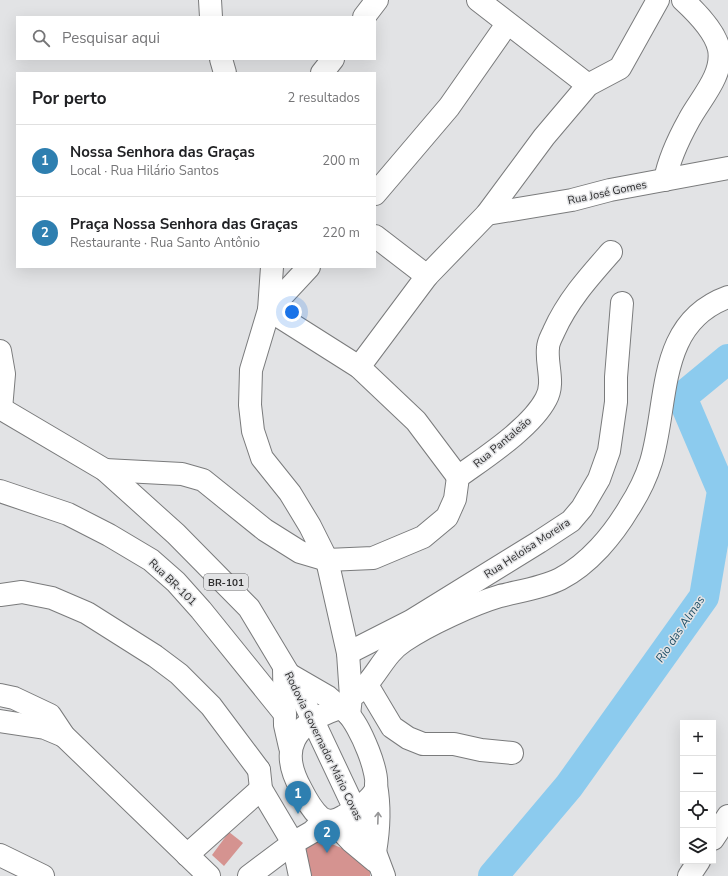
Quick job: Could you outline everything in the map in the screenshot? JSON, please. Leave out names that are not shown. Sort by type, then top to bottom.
[{"type":"main road","points":[[210,0],[211,16]]},
{"type":"main road","points":[[365,16],[377,0]]},
{"type":"main road","points":[[478,0],[506,24],[588,85]]},
{"type":"main road","points":[[359,367],[427,276],[487,214],[544,137],[588,85],[620,68],[658,0]]},
{"type":"main road","points":[[665,180],[668,166],[688,121],[715,77],[719,62],[719,50],[716,40],[683,0]]},
{"type":"main road","points":[[376,193],[449,107],[506,24]]},
{"type":"main road","points":[[221,60],[225,72]]},
{"type":"main road","points":[[323,72],[332,60]]},
{"type":"main road","name":"Rua José Gomes","points":[[487,214],[572,200],[610,190],[728,168]]},
{"type":"main road","points":[[376,237],[427,276]]},
{"type":"main road","name":"Rua Pantaleão","points":[[458,477],[503,444],[541,407],[547,398],[551,383],[548,347],[562,314],[582,284],[611,252]]},
{"type":"main road","points":[[249,876],[293,843],[328,821],[355,810],[375,791],[376,784],[376,774],[373,761],[352,702],[348,653],[327,560],[310,526],[290,493],[262,458],[253,431],[250,405],[251,370],[269,310],[272,268]]},
{"type":"main road","points":[[269,310],[307,268]]},
{"type":"main road","points":[[187,855],[290,750],[296,736],[313,720],[325,713],[352,702],[388,654],[404,641],[481,603],[561,578],[576,569],[597,550],[629,510],[646,475],[651,461],[664,387],[678,338],[688,324],[702,310],[728,297]]},
{"type":"main road","name":"Rua Heloisa Moreira","points":[[348,653],[411,621],[539,542],[571,521],[582,508],[600,479],[609,451],[616,402],[616,378],[622,303]]},
{"type":"main road","points":[[105,470],[182,474],[203,480],[265,530],[300,552],[327,560],[372,558],[423,537],[448,517],[455,499],[458,477],[416,421],[359,367],[269,310]]},
{"type":"main road","points":[[0,351],[4,374],[1,408]]},
{"type":"main road","name":"Rodovia Governador Mário Covas","points":[[1,408],[105,470],[176,534],[231,588],[249,608],[287,670],[313,720],[380,864]]},
{"type":"main road","name":"Rua BR-101","points":[[0,491],[68,514],[109,535],[151,560],[176,582],[201,610],[285,714]]},
{"type":"main road","points":[[0,595],[22,592],[52,598],[87,613],[155,656],[178,674],[211,706],[260,780],[293,843],[300,876]]},
{"type":"main road","points":[[287,670],[328,698],[352,702],[408,738],[423,744],[454,744],[481,750],[512,753]]},
{"type":"main road","points":[[287,670],[285,714],[287,736],[296,780],[309,805],[380,864]]},
{"type":"main road","points":[[0,695],[14,698],[50,714],[64,736],[209,876]]},
{"type":"main road","points":[[0,721],[46,728],[64,736]]},
{"type":"main road","points":[[376,784],[379,801],[380,864]]},
{"type":"main road","points":[[716,834],[728,816]]},
{"type":"main road","points":[[0,855],[43,876]]},
{"type":"main road","points":[[689,876],[697,864]]},
{"type":"building","points":[[229,832],[243,843],[224,866],[212,855]]},
{"type":"building","points":[[322,840],[344,849],[370,871],[370,876],[309,876],[303,858],[308,842]]},
{"type":"waterway","name":"Rio das Almas","points":[[493,876],[569,786],[704,597],[722,491],[682,397],[728,359]]},
{"type":"place","name":"Nossa Senhora das Graças","points":[[298,814]]},
{"type":"place","name":"Praça Nossa Senhora das Graças","points":[[327,853]]}]
